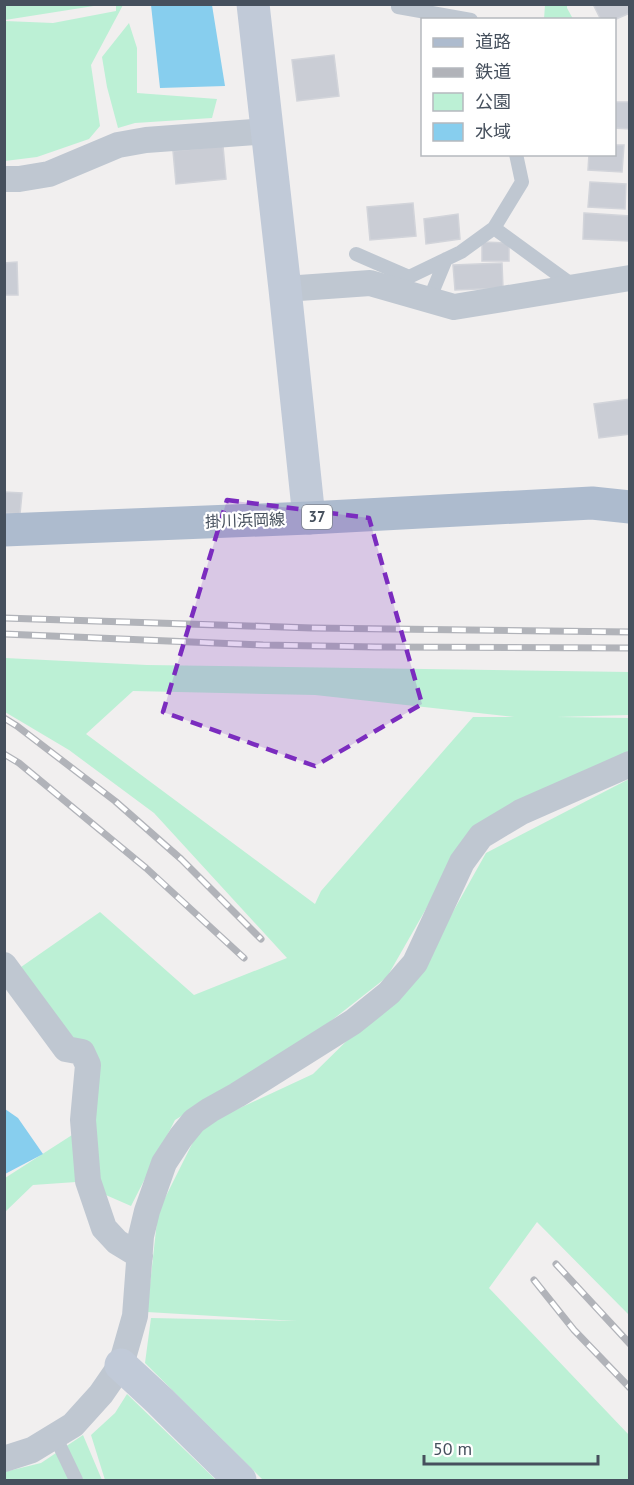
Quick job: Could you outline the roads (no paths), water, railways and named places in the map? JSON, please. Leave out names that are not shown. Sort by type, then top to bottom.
[{"type":"main road","name":"掛川浜岡線","points":[[4,530],[309,518],[592,503],[630,507]]},
{"type":"street","points":[[253,4],[309,518]]},
{"type":"street","points":[[4,179],[49,174],[118,146],[146,140],[267,131]]},
{"type":"street","points":[[285,289],[370,283],[454,307],[630,278]]},
{"type":"street","points":[[4,1459],[32,1450],[73,1425],[101,1394],[121,1365],[135,1316],[141,1236],[147,1211],[164,1163],[194,1122],[353,1022],[389,993],[415,963],[462,862],[481,836],[521,812],[630,764]]},
{"type":"street","points":[[4,965],[66,1049],[82,1052],[88,1065],[83,1120],[88,1180],[104,1228],[117,1242],[140,1256]]},
{"type":"street","points":[[121,1365],[240,1480]]},
{"type":"lane","points":[[398,7],[460,18]]},
{"type":"lane","points":[[356,254],[410,277],[461,252],[494,228],[522,182],[516,156]]},
{"type":"lane","points":[[494,228],[575,287]]},
{"type":"lane","points":[[429,300],[447,259]]},
{"type":"lane","points":[[55,1436],[76,1480]]},
{"type":"water","points":[[151,5],[212,5],[225,86],[160,88]]},
{"type":"water","points":[[5,1109],[18,1118],[43,1154],[5,1174]]},
{"type":"railway","points":[[4,618],[312,628],[630,632]]},
{"type":"railway","points":[[4,634],[263,645],[630,648]]},
{"type":"railway","points":[[4,718],[115,801],[181,859],[261,939]]},
{"type":"railway","points":[[4,754],[19,763],[146,868],[244,958]]},
{"type":"railway","points":[[556,1264],[630,1344]]},
{"type":"railway","points":[[534,1280],[574,1330],[630,1388]]}]
